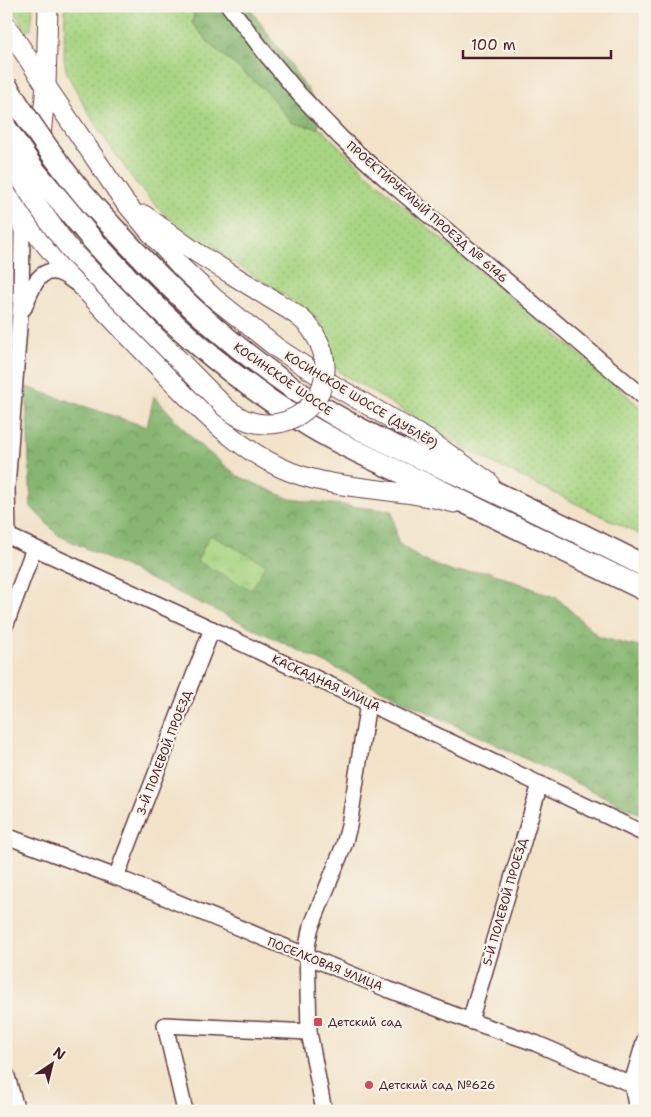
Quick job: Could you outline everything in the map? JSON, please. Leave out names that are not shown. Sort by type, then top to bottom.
[{"type":"highway","name":"КОСИНСКОЕ ШОССЕ","points":[[6,85],[56,159],[109,224],[191,309],[235,346],[298,392],[374,437],[467,479],[645,566]]},
{"type":"highway","name":"КОСИНСКОЕ ШОССЕ","points":[[6,128],[35,171],[127,278],[171,322],[214,360],[251,387],[312,428],[359,454],[645,590]]},
{"type":"main road","points":[[6,165],[14,167],[28,162],[40,145],[46,86],[48,6]]},
{"type":"main road","name":"КОСИНСКОЕ ШОССЕ (ДУБЛЁР)","points":[[6,25],[123,199],[182,268],[214,298],[277,348],[326,381],[430,441],[496,487],[550,519]]},
{"type":"main road","points":[[6,154],[20,178],[61,238],[75,255],[225,407],[240,418],[258,424],[280,423],[299,416],[316,398],[323,381],[324,354],[315,334],[299,317],[194,251],[123,199]]},
{"type":"main road","points":[[7,194],[34,232],[85,291],[212,420],[235,440],[258,456],[312,479],[416,495],[450,502],[486,513]]},
{"type":"street","name":"ПРОЕКТИРУЕМЫЙ ПРОЕЗД № 6146","points":[[229,6],[265,54],[299,94],[341,138],[386,179],[645,398]]},
{"type":"street","points":[[7,194],[22,231],[21,316],[7,487],[7,535]]},
{"type":"street","points":[[21,316],[36,281],[44,273],[55,272],[62,274],[85,291]]},
{"type":"street","name":"КАСКАДНАЯ УЛИЦА","points":[[7,535],[212,629],[645,834]]},
{"type":"street","points":[[6,624],[34,548]]},
{"type":"street","name":"3-Й ПОЛЕВОЙ ПРОЕЗД","points":[[116,877],[212,629]]},
{"type":"street","points":[[324,1111],[309,1032],[307,956],[310,930],[344,845],[349,826],[368,703]]},
{"type":"street","name":"5-Й ПОЛЕВОЙ ПРОЕЗД","points":[[470,1021],[540,784]]},
{"type":"street","name":"ПОСЕЛКОВАЯ УЛИЦА","points":[[6,836],[116,877],[387,989],[470,1021],[536,1043],[638,1087]]},
{"type":"street","points":[[185,1111],[165,1025],[309,1032]]},
{"type":"street","points":[[637,1111],[638,1087],[645,1039]]},
{"type":"street","points":[[6,1073],[17,1111]]},
{"type":"green space","points":[[11,6],[33,6],[31,29],[29,31],[26,31]]},
{"type":"green space","points":[[65,6],[196,6],[192,23],[211,45],[264,89],[293,123],[324,131],[441,239],[645,411],[645,537],[453,442],[341,373],[332,361],[330,348],[320,322],[304,308],[186,232],[163,213],[136,183],[96,126],[67,74],[64,59]]},
{"type":"green space","points":[[196,6],[248,6],[323,111],[318,128],[293,123],[264,89],[211,45],[192,23]]},
{"type":"green space","points":[[26,387],[147,427],[154,396],[197,443],[238,476],[290,499],[392,511],[398,543],[423,560],[455,573],[487,571],[557,598],[599,637],[629,645],[645,646],[645,816],[58,535],[31,507]]},
{"type":"green space","points":[[210,535],[266,564],[251,590],[197,561]]},
{"type":"place","name":"Детский сад","points":[[318,1022]]},
{"type":"place","name":"Детский сад №626","points":[[369,1085]]}]
